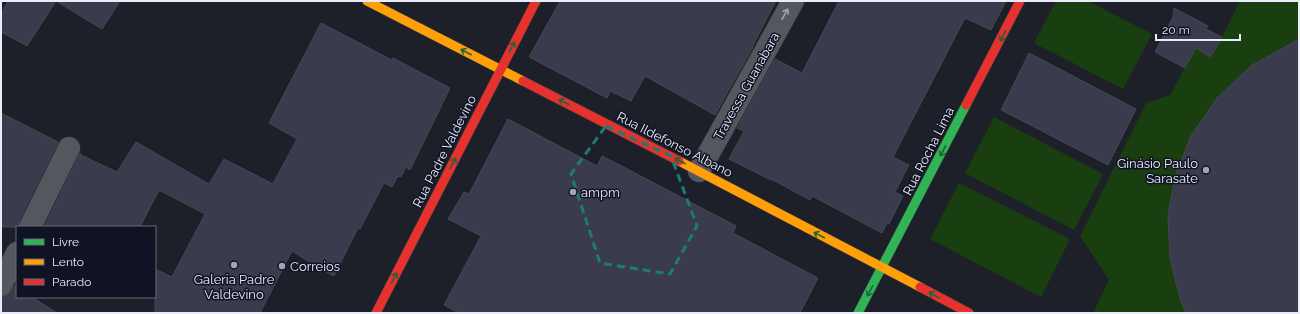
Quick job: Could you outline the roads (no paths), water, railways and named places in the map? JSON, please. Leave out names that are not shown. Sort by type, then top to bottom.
[{"type":"street","name":"Rua Ildefonso Albano","points":[[367,1],[699,171],[969,313]]},
{"type":"street","name":"Rua Padre Valdevino","points":[[376,313],[536,1]]},
{"type":"street","name":"Travessa Guanabara","points":[[699,171],[792,1]]},
{"type":"street","name":"Rua Rocha Lima","points":[[858,313],[1020,1]]},
{"type":"street","points":[[30,226],[69,148]]},
{"type":"street","points":[[1,285],[16,255]]},
{"type":"place","name":"Ginásio Paulo Sarasate","points":[[1206,170]]},
{"type":"place","name":"ampm","points":[[573,192]]},
{"type":"place","name":"Galeria Padre Valdevino","points":[[234,265]]},
{"type":"place","name":"Correios","points":[[282,266]]}]
